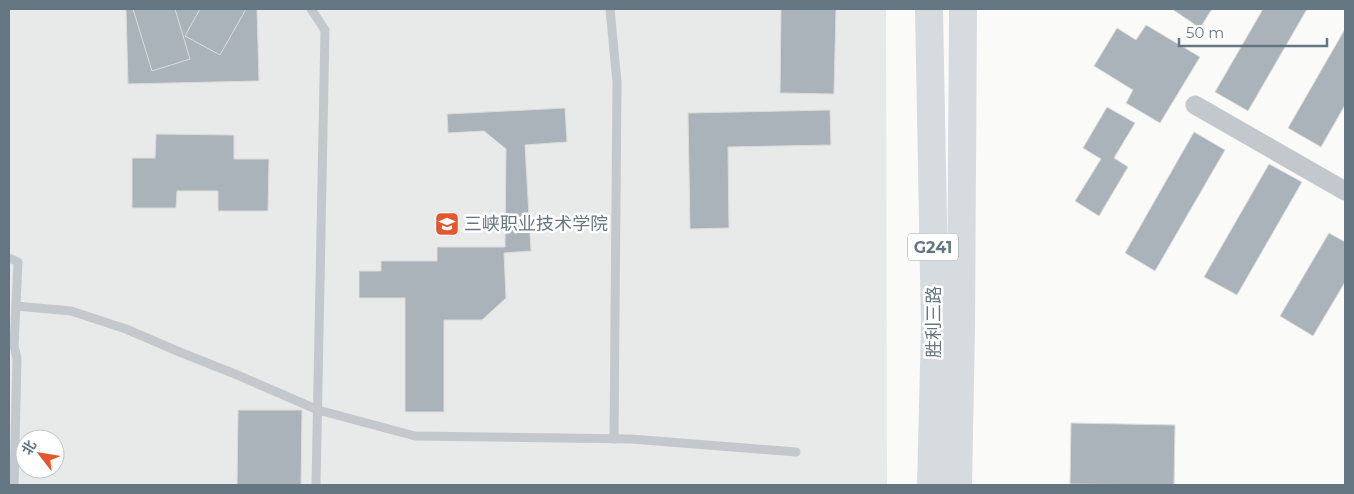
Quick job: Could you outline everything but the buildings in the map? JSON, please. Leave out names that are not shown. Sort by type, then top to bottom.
[{"type":"main road","name":"胜利三路","points":[[929,9],[935,327],[931,485]]},
{"type":"main road","name":"胜利三路","points":[[958,485],[963,9]]},
{"type":"street","points":[[1195,105],[1345,191]]},
{"type":"lane","points":[[311,9],[325,30],[316,485]]},
{"type":"lane","points":[[610,9],[617,82],[614,439]]},
{"type":"lane","points":[[9,258],[18,262],[16,306],[11,346],[17,358],[14,485]]},
{"type":"lane","points":[[16,306],[71,311],[126,328],[318,410],[415,436],[614,439],[796,452]]},
{"type":"shaded area","name":"三峡职业技术学院","points":[[9,9],[886,9],[887,485],[9,485]]},
{"type":"place","name":"三峡职业技术学院","points":[[447,224]]}]
